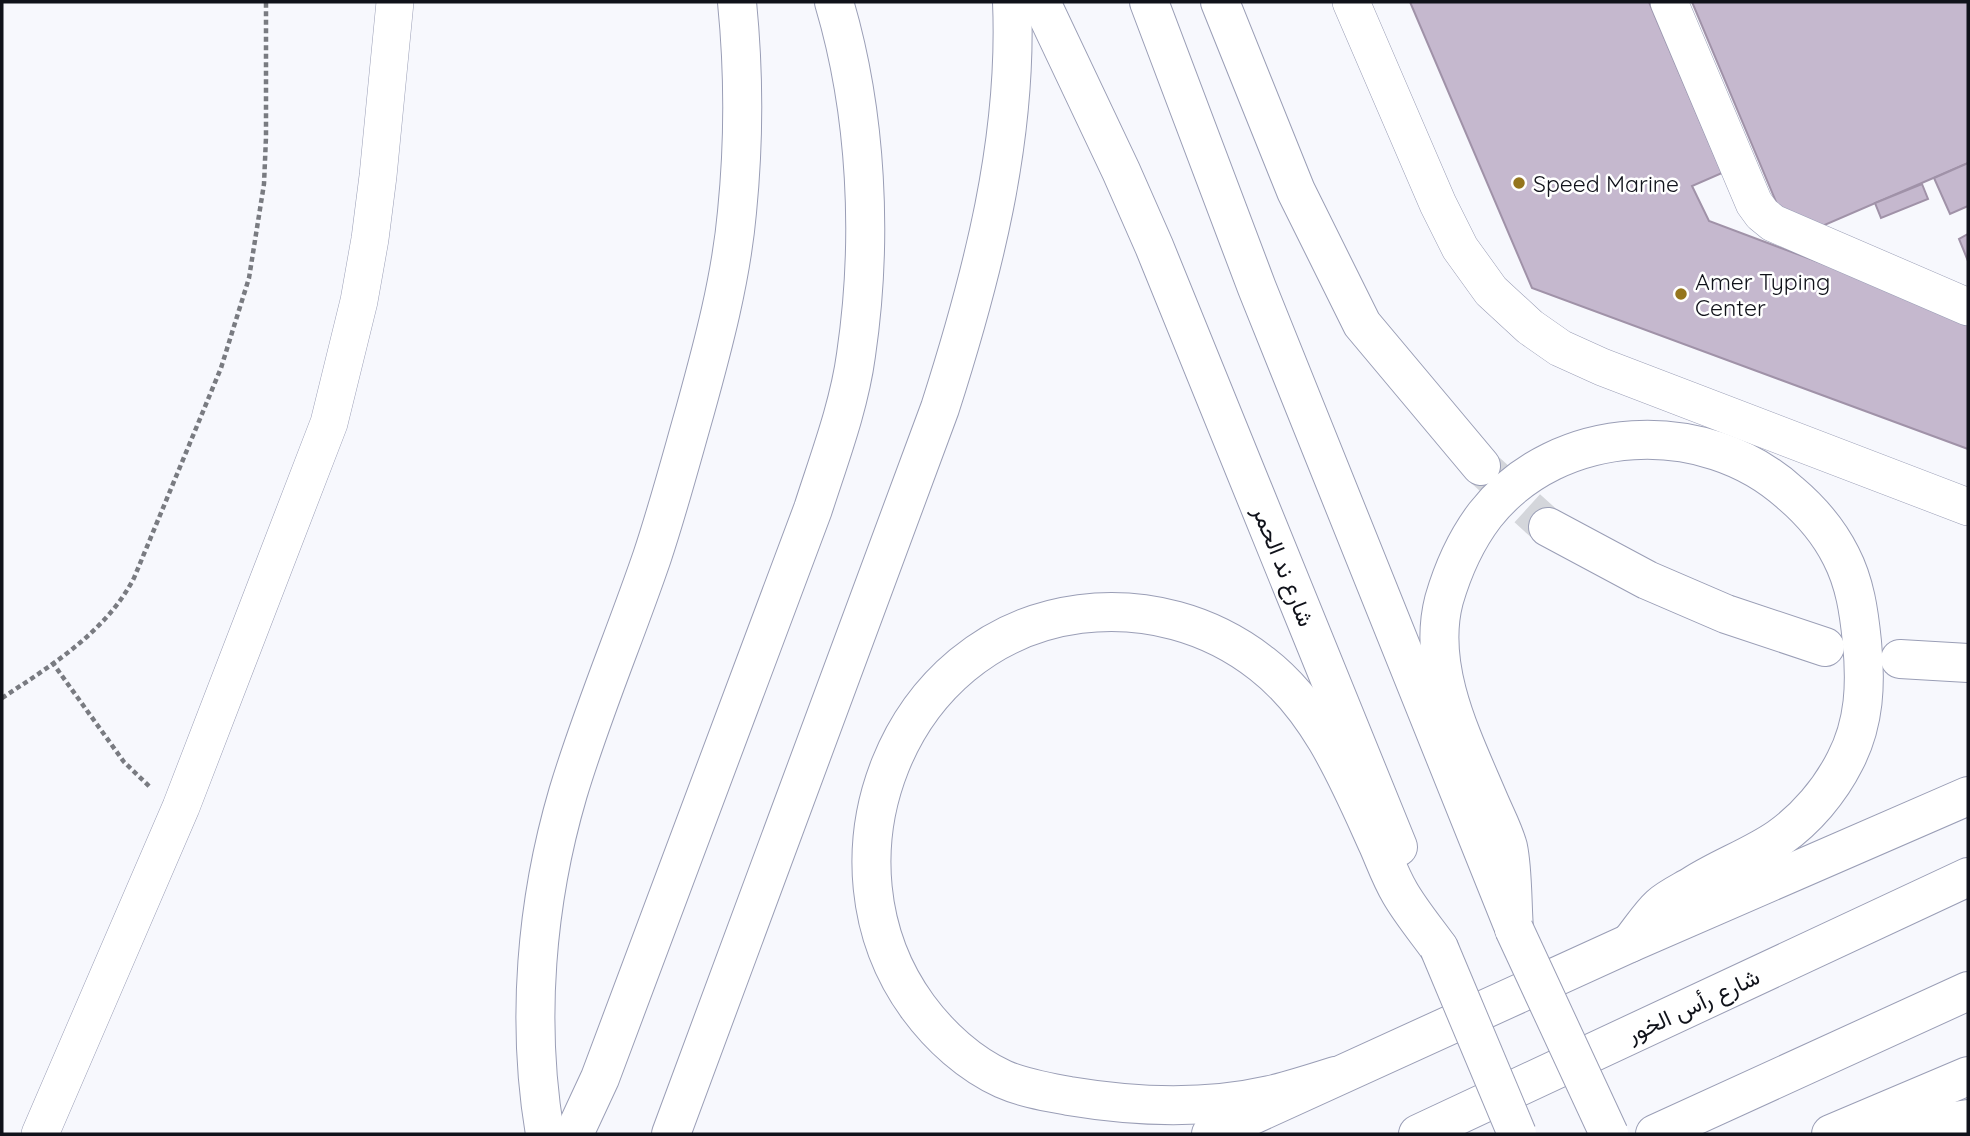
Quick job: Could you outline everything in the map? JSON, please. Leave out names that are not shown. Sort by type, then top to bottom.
[{"type":"main road","points":[[545,1134],[537,1062],[536,1003],[539,945],[555,844],[584,746],[652,554],[701,390],[721,308],[737,214],[743,94],[737,2]]},
{"type":"main road","points":[[574,1134],[600,1078],[813,509],[837,434],[856,358],[864,267],[863,187],[859,130],[834,2]]},
{"type":"main road","points":[[671,1134],[940,408],[966,327],[987,245],[1003,161],[1010,85],[1012,2]]},
{"type":"main road","name":"شارع ند الحمر","points":[[1041,2],[1154,246],[1517,1134]]},
{"type":"main road","points":[[1149,2],[1262,301],[1514,929],[1609,1134]]},
{"type":"main road","points":[[1220,2],[1296,191],[1362,324],[1481,466]]},
{"type":"main road","points":[[1514,929],[1508,847],[1449,704],[1440,654],[1443,604],[1459,556],[1486,513],[1523,478],[1567,454],[1618,440],[1672,439],[1724,452],[1772,476],[1811,512],[1841,556],[1859,607],[1865,694],[1858,728],[1846,761],[1828,790],[1805,817],[1778,839],[1716,871],[1661,905],[1630,943]]},
{"type":"main road","points":[[1548,527],[1647,580],[1726,614],[1825,647]]},
{"type":"main road","points":[[1335,1076],[1270,1095],[1212,1103],[1151,1105],[1101,1101],[1052,1093],[1004,1079],[966,1057],[932,1026],[905,989],[890,957],[876,911],[871,853],[875,817],[883,782],[894,752],[931,696],[976,652],[1029,626],[1061,617],[1097,612],[1133,612],[1189,624],[1215,635],[1264,666],[1286,686],[1305,709],[1341,763],[1400,893],[1439,948]]},
{"type":"main road","points":[[1900,659],[1968,663]]},
{"type":"main road","points":[[1211,1134],[1630,943],[1968,796]]},
{"type":"main road","name":"شارع رأس الخور","points":[[1418,1134],[1968,877]]},
{"type":"main road","points":[[1656,1134],[1968,991]]},
{"type":"main road","points":[[1831,1134],[1968,1076]]},
{"type":"main road","points":[[1872,1134],[1968,1119]]},
{"type":"street","points":[[40,1134],[181,807],[329,423],[359,301],[370,239],[379,176],[395,2]]},
{"type":"street","points":[[1351,2],[1438,204],[1460,248],[1491,291],[1530,327],[1560,348],[1602,367],[1968,507]]},
{"type":"street","points":[[1669,2],[1754,203],[1762,214],[1773,223],[1968,306]]},
{"type":"path","points":[[2,698],[91,634],[123,599],[216,381],[249,278],[264,184],[266,2]]},
{"type":"path","points":[[52,662],[124,762],[141,780],[181,807]]},
{"type":"building","points":[[1410,2],[1649,2],[1722,173],[1692,186],[1709,221],[1968,318],[1968,449],[1532,288]]},
{"type":"building","points":[[1692,2],[1968,2],[1968,163],[1820,227],[1782,216]]},
{"type":"building","points":[[1968,163],[1968,206],[1950,214],[1934,178]]},
{"type":"building","points":[[1922,184],[1928,199],[1881,218],[1875,203]]},
{"type":"building","points":[[1968,234],[1968,261],[1959,239]]},
{"type":"tunnel","points":[[1485,470],[1548,527]]},
{"type":"place","name":"Speed Marine","points":[[1519,183]]},
{"type":"place","name":"Amer Typing Center","points":[[1681,294]]}]
